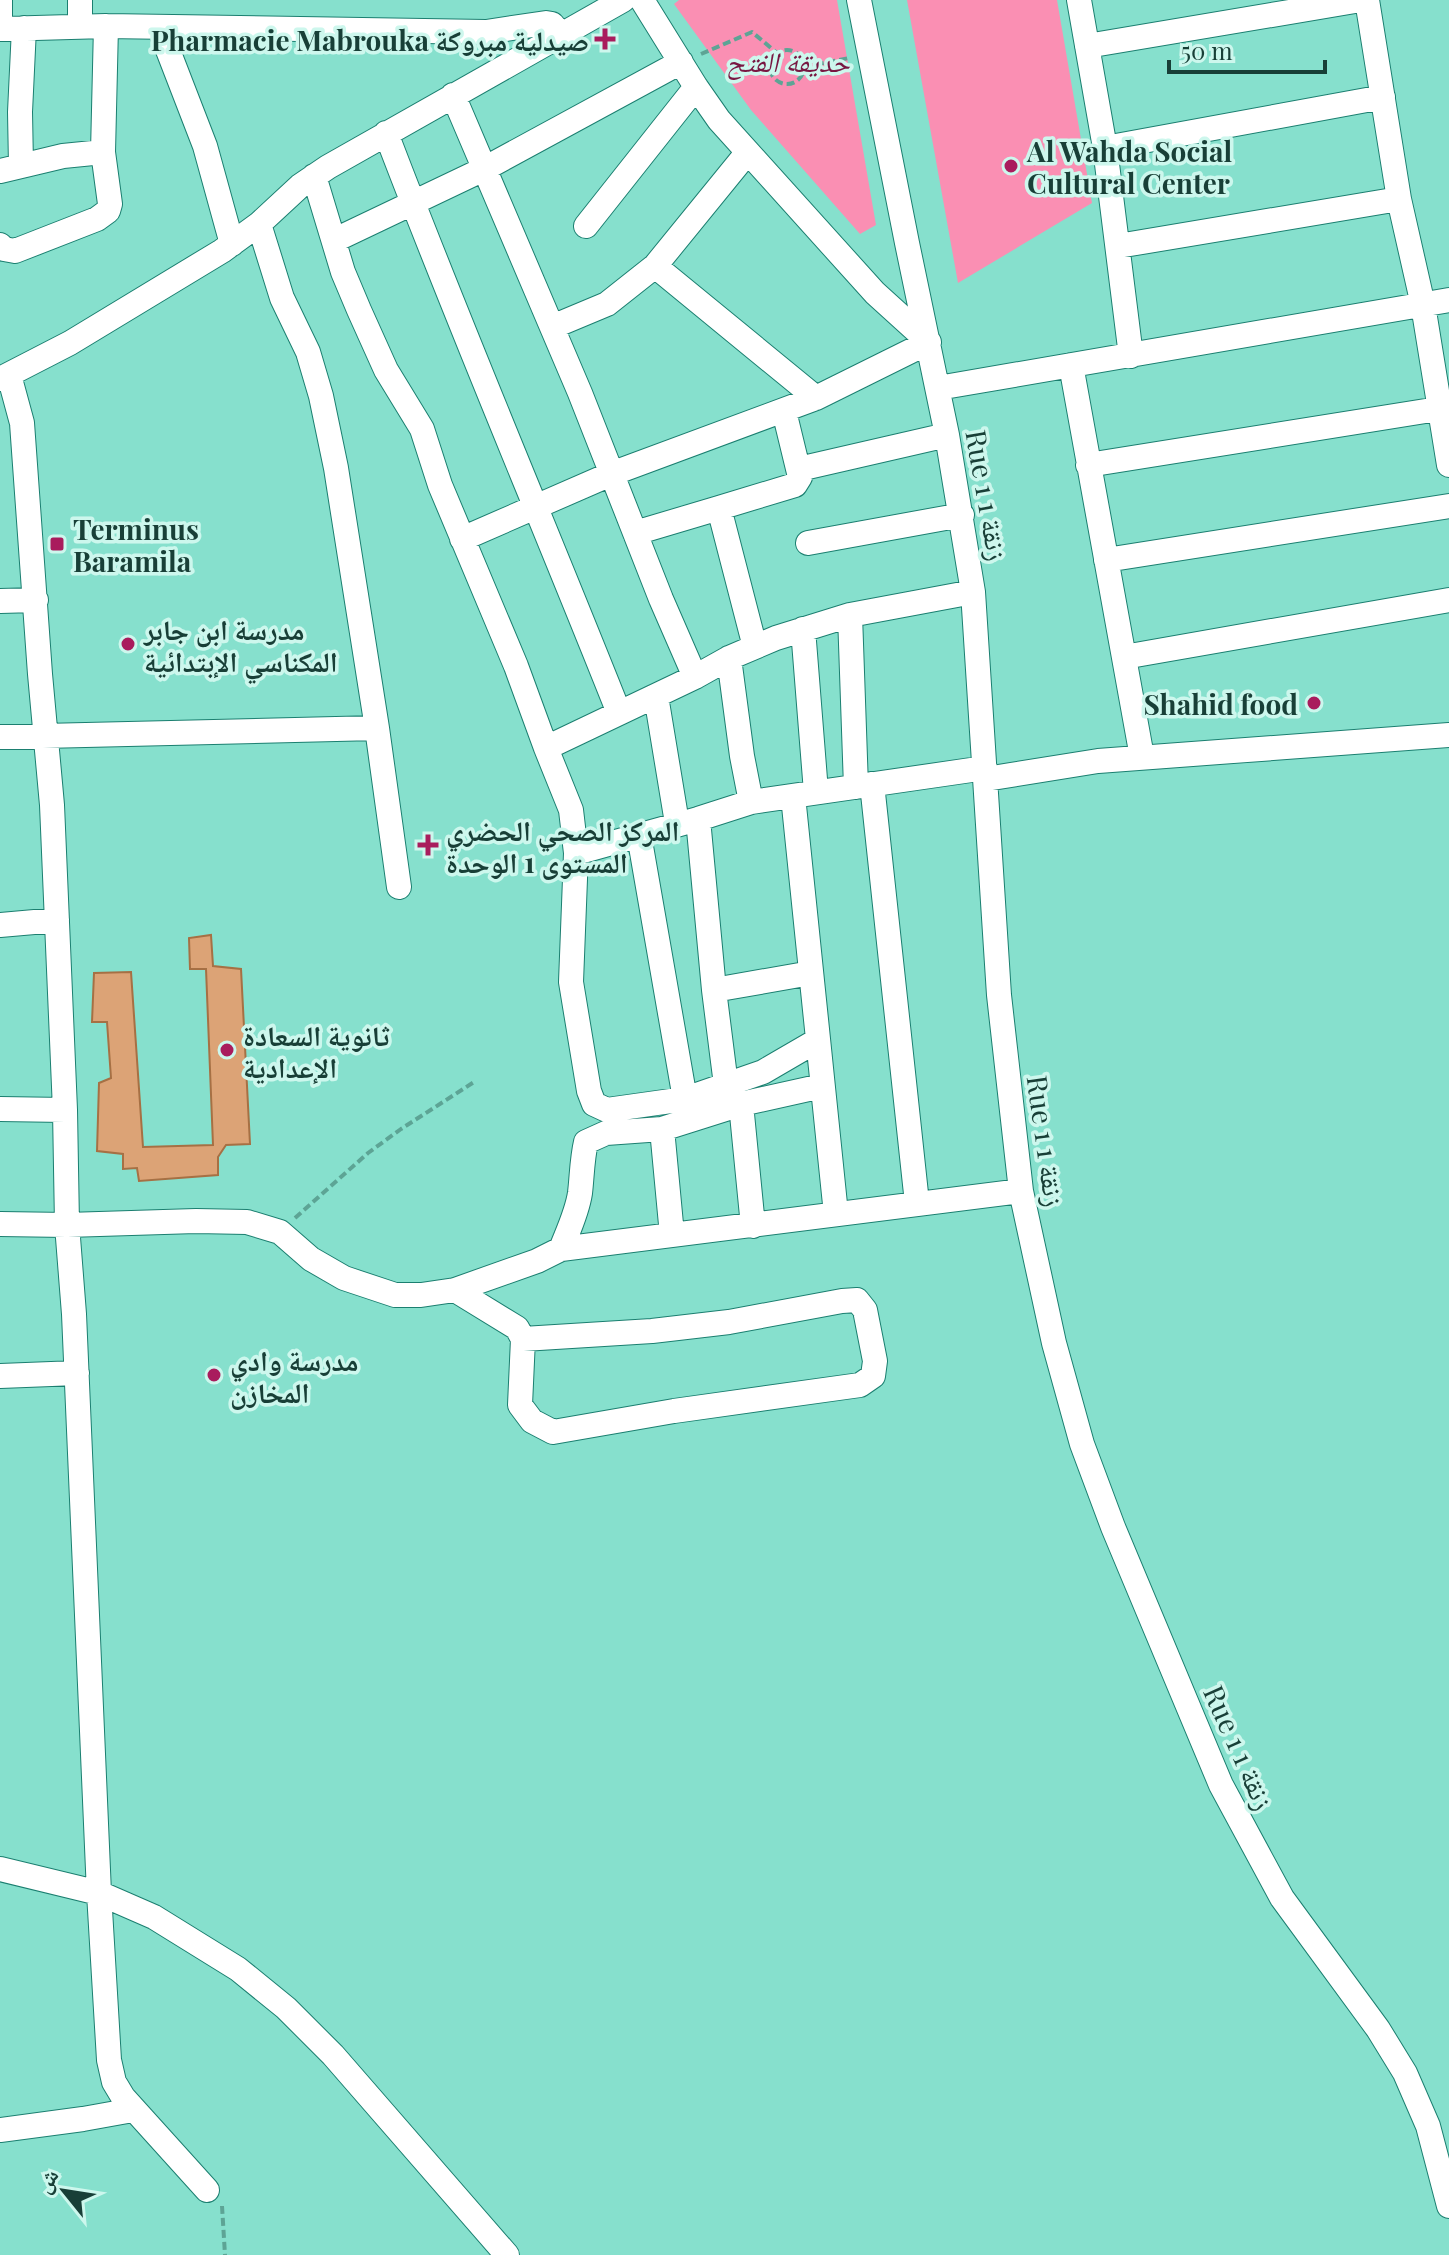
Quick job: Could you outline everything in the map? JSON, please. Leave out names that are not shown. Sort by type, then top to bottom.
[{"type":"street","points":[[0,0],[0,18]]},
{"type":"street","points":[[80,0],[80,26]]},
{"type":"street","points":[[462,539],[611,474],[816,398],[929,342],[875,293],[719,120],[642,0]]},
{"type":"street","name":"Rue 1 زنقة 1","points":[[859,0],[962,515],[973,592],[999,995],[1021,1191],[1054,1343],[1082,1444],[1113,1527],[1215,1770],[1282,1898],[1378,2029],[1405,2073],[1428,2126],[1449,2206]]},
{"type":"street","points":[[1079,0],[1105,148],[1131,356]]},
{"type":"street","points":[[1087,46],[1258,8],[1361,0]]},
{"type":"street","points":[[1367,0],[1399,199],[1423,305],[1449,465]]},
{"type":"street","points":[[207,2190],[123,2097],[114,2082],[109,2060],[77,1373],[67,1225],[52,805],[22,423],[5,377],[70,343],[232,244],[314,176],[617,2]]},
{"type":"street","points":[[103,152],[63,156],[11,168],[20,112],[12,29],[106,26],[486,32],[546,23],[552,24],[562,36]]},
{"type":"street","points":[[0,245],[15,251],[97,219],[108,211],[110,204],[103,152],[106,26]]},
{"type":"street","points":[[159,27],[205,146],[232,244]]},
{"type":"street","points":[[335,240],[484,169],[681,62]]},
{"type":"street","points":[[586,226],[696,87]]},
{"type":"street","points":[[453,95],[695,677]]},
{"type":"street","points":[[1105,148],[1383,97]]},
{"type":"street","points":[[386,133],[459,322],[537,506],[619,713]]},
{"type":"street","points":[[552,327],[607,304],[655,266],[747,153]]},
{"type":"street","points":[[314,176],[343,272],[386,370],[422,429],[440,485],[516,666],[571,810],[576,853],[571,982],[589,1091],[594,1104],[607,1110],[822,1086]]},
{"type":"street","points":[[1118,246],[1399,199]]},
{"type":"street","points":[[259,224],[282,298],[308,352],[321,396],[336,468],[399,887]]},
{"type":"street","points":[[655,266],[816,398]]},
{"type":"street","points":[[938,388],[1449,300]]},
{"type":"street","points":[[1071,365],[1142,757]]},
{"type":"street","points":[[1088,465],[1438,409]]},
{"type":"street","points":[[635,533],[795,485],[800,477],[799,469],[784,411]]},
{"type":"street","points":[[799,469],[947,435]]},
{"type":"street","points":[[1106,560],[1449,506]]},
{"type":"street","points":[[719,508],[755,647]]},
{"type":"street","points":[[808,543],[962,515]]},
{"type":"street","points":[[546,748],[729,658],[803,629],[850,615],[973,592]]},
{"type":"street","points":[[0,601],[36,600]]},
{"type":"street","points":[[1124,657],[1449,600]]},
{"type":"street","points":[[850,615],[864,785],[917,1203]]},
{"type":"street","points":[[803,629],[811,973],[836,1214]]},
{"type":"street","points":[[729,658],[751,802]]},
{"type":"street","points":[[656,696],[688,821],[753,1226]]},
{"type":"street","points":[[0,737],[377,728]]},
{"type":"street","points":[[576,853],[751,802],[864,785],[1142,757],[1449,735]]},
{"type":"street","points":[[639,835],[685,1099]]},
{"type":"street","points":[[0,925],[57,920]]},
{"type":"street","points":[[714,990],[811,973]]},
{"type":"street","points":[[561,1249],[580,1194],[586,1142],[606,1133],[662,1129],[734,1095],[763,1072],[818,1040]]},
{"type":"street","points":[[0,1109],[65,1110]]},
{"type":"street","points":[[662,1129],[672,1235]]},
{"type":"street","points":[[0,1224],[247,1222],[280,1232],[311,1259],[344,1278],[395,1295],[421,1295],[455,1290],[537,1261],[561,1249],[1021,1191]]},
{"type":"street","points":[[455,1290],[517,1328],[523,1339],[520,1405],[532,1421],[553,1432],[674,1411],[860,1385],[873,1376],[875,1361],[865,1310],[857,1300],[729,1322],[652,1331],[523,1339]]},
{"type":"street","points":[[0,1376],[77,1373]]},
{"type":"street","points":[[0,1869],[99,1893],[154,1917],[238,1969],[286,2008],[343,2066],[507,2255]]},
{"type":"street","points":[[0,2130],[133,2110]]},
{"type":"path","points":[[681,62],[752,32],[777,53]]},
{"type":"path","points":[[788,50],[802,59],[804,67],[802,76],[788,84],[778,82],[770,68],[777,53],[788,50]]},
{"type":"path","points":[[804,67],[870,54]]},
{"type":"path","points":[[280,1232],[368,1153],[474,1082]]},
{"type":"path","points":[[207,2190],[217,2196],[223,2208],[225,2255]]},
{"type":"green space","name":"حديقة الفتح","points":[[679,0],[837,0],[876,225],[860,234],[751,110],[674,4]]},
{"type":"green space","name":"Al Wahda Social Cultural Center","points":[[907,0],[1057,0],[1092,203],[958,283]]},
{"type":"building","name":"ثانوية السعادة الإعدادية","points":[[211,935],[213,966],[241,969],[250,1144],[226,1145],[218,1157],[218,1175],[139,1181],[137,1168],[123,1169],[123,1154],[97,1151],[99,1083],[111,1078],[107,1022],[92,1022],[94,973],[131,972],[143,1147],[213,1145],[206,969],[190,969],[189,938]]},
{"type":"place","name":"Pharmacie Mabrouka صيدلية مبروكة","points":[[605,39]]},
{"type":"place","name":"Al Wahda Social Cultural Center","points":[[1011,166]]},
{"type":"place","name":"Terminus Baramila","points":[[57,544]]},
{"type":"place","name":"مدرسة ابن جابر المكناسي الإبتدائية","points":[[128,644]]},
{"type":"place","name":"Shahid food","points":[[1314,703]]},
{"type":"place","name":"المركز الصحي الحضري المستوى 1 الوحدة","points":[[428,845]]},
{"type":"place","name":"ثانوية السعادة الإعدادية","points":[[227,1050]]},
{"type":"place","name":"مدرسة وادي المخازن","points":[[214,1375]]}]
